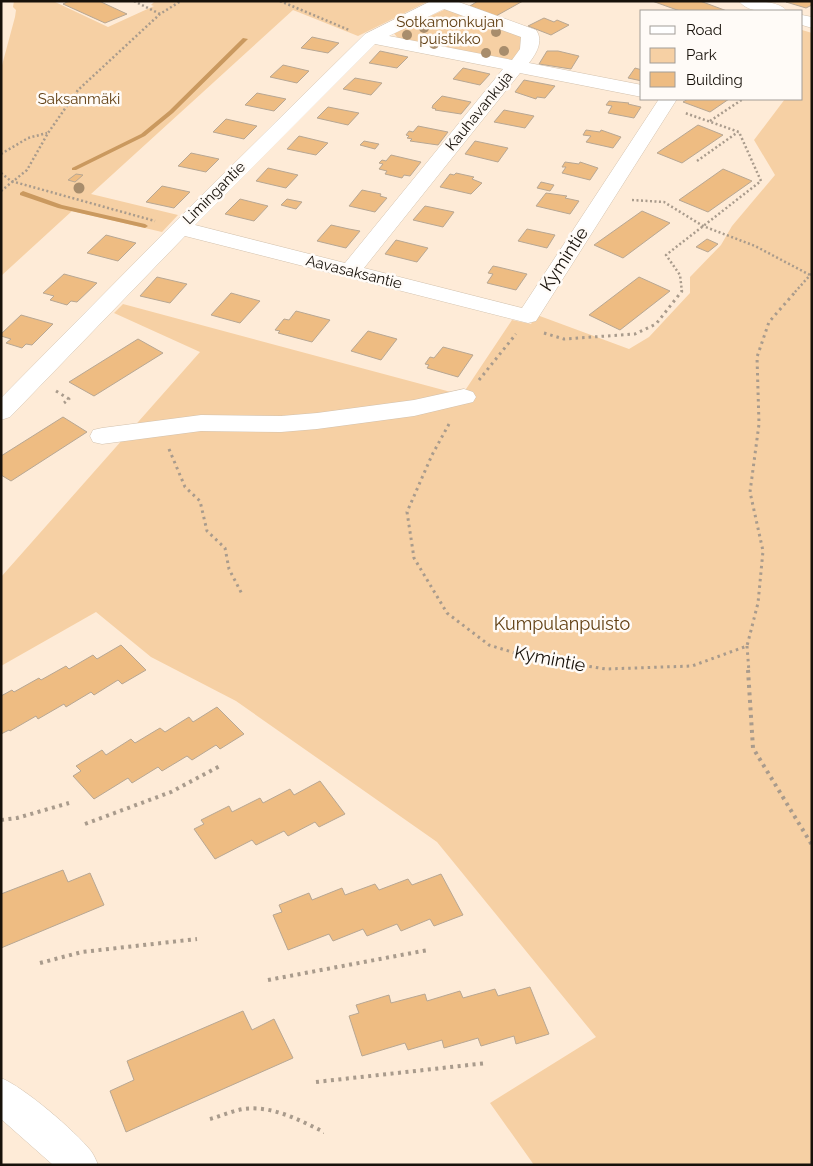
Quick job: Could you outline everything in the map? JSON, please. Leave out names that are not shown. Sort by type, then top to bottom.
[{"type":"street","name":"Limingantie","points":[[1,412],[180,228],[370,38],[444,2]]},
{"type":"street","points":[[444,2],[530,34],[531,45],[524,60],[515,67]]},
{"type":"street","points":[[756,5],[774,10]]},
{"type":"street","name":"Kauhavankuja","points":[[350,271],[515,67],[370,38]]},
{"type":"street","points":[[515,67],[640,91]]},
{"type":"street","name":"Kymintie","points":[[528,316],[666,102]]},
{"type":"street","name":"Aavasaksantie","points":[[180,228],[528,316]]},
{"type":"street","points":[[102,436],[201,423],[281,424],[317,421],[414,408],[464,397]]},
{"type":"street","points":[[1,1095],[54,1140],[79,1165]]},
{"type":"path","points":[[134,1],[160,14]]},
{"type":"path","points":[[1,191],[27,170],[48,133],[78,90],[160,14],[181,1]]},
{"type":"path","points":[[280,1],[307,14],[370,38]]},
{"type":"path","points":[[710,122],[742,100]]},
{"type":"path","points":[[528,316],[539,331],[564,339],[635,334],[656,324],[682,292],[680,275],[666,255],[761,180],[739,132],[710,122],[666,102]]},
{"type":"path","points":[[696,161],[739,132]]},
{"type":"path","points":[[1,154],[28,138],[48,133]]},
{"type":"path","points":[[1,173],[11,181],[180,228]]},
{"type":"path","points":[[604,198],[664,202],[703,226],[755,246],[811,274],[769,322],[757,357],[759,424],[750,492],[763,551],[758,603],[747,646],[753,748],[812,845]]},
{"type":"path","name":"Kymintie","points":[[528,316],[504,350],[464,397],[432,455],[407,512],[414,558],[447,612],[489,645],[528,657],[606,669],[692,666],[747,646]]},
{"type":"path","points":[[64,403],[69,399]]},
{"type":"path","points":[[139,432],[160,438],[168,448],[185,487],[200,501],[208,531],[225,548],[229,570],[242,594]]},
{"type":"path","points":[[85,824],[171,792],[220,766]]},
{"type":"path","points":[[1,820],[17,818],[69,803]]},
{"type":"path","points":[[40,963],[82,952],[197,939]]},
{"type":"path","points":[[268,980],[428,950]]},
{"type":"path","points":[[316,1082],[486,1063]]},
{"type":"path","points":[[210,1119],[242,1109],[262,1108],[286,1114],[324,1132]]},
{"type":"green space","name":"Saksanmäki","points":[[14,1],[53,1],[108,27],[154,6],[151,5],[155,1],[429,1],[358,36],[293,10],[91,194],[178,215],[162,232],[72,211],[1,276],[1,69],[15,17]]},
{"type":"green space","name":"Sotkamonkujan puistikko","points":[[448,8],[524,38],[526,45],[512,63],[399,40],[394,33]]},
{"type":"green space","name":"Kumpulanpuisto","points":[[803,30],[812,33],[812,1165],[534,1165],[490,1103],[596,1037],[437,842],[236,701],[151,657],[96,612],[1,666],[1,577],[200,352],[114,313],[123,304],[462,395],[512,320],[531,324],[537,315],[629,349],[649,337],[690,293],[690,277],[721,245],[732,226],[775,175],[754,140],[784,100],[803,100]]},
{"type":"building","points":[[69,1],[99,1],[127,14],[105,23],[63,4]]},
{"type":"building","points":[[478,1],[523,1],[496,16],[470,6]]},
{"type":"building","points":[[652,1],[700,1],[724,10],[677,10]]},
{"type":"building","points":[[812,1],[812,5],[806,8],[786,2]]},
{"type":"building","points":[[544,18],[554,22],[557,20],[569,25],[551,35],[528,26]]},
{"type":"building","points":[[312,37],[339,43],[328,53],[301,48]]},
{"type":"building","points":[[380,51],[408,57],[397,68],[369,63]]},
{"type":"building","points":[[547,51],[558,51],[579,56],[571,69],[539,64]]},
{"type":"building","points":[[283,65],[309,71],[297,83],[270,77]]},
{"type":"building","points":[[463,68],[490,74],[480,85],[453,79]]},
{"type":"building","points":[[635,68],[640,69],[640,81],[628,78]]},
{"type":"building","points":[[355,78],[382,83],[371,95],[343,89]]},
{"type":"building","points":[[524,80],[555,86],[545,98],[537,97],[536,99],[515,92]]},
{"type":"building","points":[[257,93],[286,99],[274,111],[245,105]]},
{"type":"building","points":[[442,96],[471,102],[461,114],[435,110],[432,108],[433,105]]},
{"type":"building","points":[[686,100],[728,100],[710,112],[683,102]]},
{"type":"building","points":[[609,101],[629,103],[641,107],[634,118],[608,113],[612,106],[606,105]]},
{"type":"building","points":[[328,107],[359,113],[348,125],[317,118]]},
{"type":"building","points":[[504,110],[534,116],[525,128],[494,122]]},
{"type":"building","points":[[226,119],[257,126],[244,139],[213,132]]},
{"type":"building","points":[[698,125],[723,135],[682,163],[657,153]]},
{"type":"building","points":[[418,126],[448,132],[438,145],[410,141],[412,139],[407,138],[409,136],[406,135],[409,131],[413,132]]},
{"type":"building","points":[[586,130],[600,132],[601,130],[621,137],[613,148],[586,142],[591,136],[583,135]]},
{"type":"building","points":[[299,136],[328,143],[316,155],[287,149]]},
{"type":"building","points":[[364,141],[379,144],[375,149],[360,145]]},
{"type":"building","points":[[475,141],[508,148],[498,162],[465,154]]},
{"type":"building","points":[[191,153],[219,159],[206,172],[178,166]]},
{"type":"building","points":[[391,155],[421,162],[410,176],[404,175],[402,178],[385,174],[387,171],[379,169],[383,164],[379,163],[382,160],[386,161]]},
{"type":"building","points":[[565,162],[579,164],[580,162],[598,168],[590,180],[562,173],[566,167],[562,167]]},
{"type":"building","points":[[268,168],[298,175],[286,188],[256,181]]},
{"type":"building","points":[[723,169],[752,181],[708,212],[679,200]]},
{"type":"building","points":[[456,173],[474,177],[472,179],[482,183],[471,194],[440,187],[450,174],[454,175]]},
{"type":"building","points":[[76,174],[83,175],[75,182],[68,180]]},
{"type":"building","points":[[541,182],[554,185],[550,191],[537,188]]},
{"type":"building","points":[[162,186],[190,192],[174,208],[146,202]]},
{"type":"building","points":[[362,190],[381,194],[380,196],[387,198],[375,212],[349,206]]},
{"type":"building","points":[[546,193],[567,196],[565,198],[579,201],[570,214],[536,206]]},
{"type":"building","points":[[240,199],[268,206],[254,221],[225,214]]},
{"type":"building","points":[[287,199],[302,202],[296,209],[281,205]]},
{"type":"building","points":[[425,206],[454,212],[443,227],[413,220]]},
{"type":"building","points":[[642,211],[670,223],[623,258],[594,245]]},
{"type":"building","points":[[331,225],[360,231],[346,248],[317,241]]},
{"type":"building","points":[[527,229],[555,235],[547,248],[518,241]]},
{"type":"building","points":[[106,235],[136,243],[118,261],[87,253]]},
{"type":"building","points":[[707,239],[718,244],[708,252],[696,247]]},
{"type":"building","points":[[396,240],[428,248],[417,262],[385,254]]},
{"type":"building","points":[[493,266],[527,274],[516,290],[487,283],[493,274],[488,273]]},
{"type":"building","points":[[64,274],[97,283],[77,302],[71,301],[67,305],[50,300],[54,296],[43,293]]},
{"type":"building","points":[[157,277],[187,284],[170,303],[140,296]]},
{"type":"building","points":[[639,277],[670,291],[620,330],[589,315]]},
{"type":"building","points":[[231,293],[260,301],[240,323],[211,315]]},
{"type":"building","points":[[296,311],[330,320],[312,342],[278,333],[280,331],[275,330],[284,319],[289,320]]},
{"type":"building","points":[[21,315],[53,324],[32,345],[26,344],[22,348],[6,343],[11,339],[1,336],[1,334]]},
{"type":"building","points":[[368,331],[397,339],[381,360],[351,351]]},
{"type":"building","points":[[138,339],[163,353],[94,396],[69,382]]},
{"type":"building","points":[[443,347],[473,355],[458,377],[427,368],[429,365],[425,364],[430,357],[434,358]]},
{"type":"building","points":[[63,417],[87,432],[11,481],[1,475],[1,456]]},
{"type":"building","points":[[121,645],[146,670],[122,684],[118,680],[94,695],[91,692],[66,707],[64,704],[38,719],[36,716],[1,734],[1,696],[12,690],[14,692],[39,678],[41,680],[66,666],[69,669],[93,655],[97,659]]},
{"type":"building","points":[[217,707],[244,734],[220,749],[216,745],[192,760],[187,756],[162,771],[158,767],[132,783],[128,778],[94,799],[73,776],[81,771],[76,766],[102,750],[106,755],[131,739],[135,743],[160,728],[165,732],[189,717],[193,722]]},
{"type":"building","points":[[320,781],[345,814],[319,827],[315,822],[288,836],[284,831],[256,845],[252,840],[215,859],[194,829],[204,824],[201,820],[229,806],[232,812],[260,798],[263,803],[290,789],[294,795]]},
{"type":"building","points":[[63,870],[68,882],[90,873],[104,905],[1,948],[1,894]]},
{"type":"building","points":[[441,874],[463,915],[434,926],[430,919],[401,931],[397,924],[367,936],[363,929],[333,941],[329,934],[288,950],[273,915],[282,912],[279,905],[309,893],[312,900],[342,888],[345,895],[375,884],[379,890],[408,879],[412,885]]},
{"type":"building","points":[[530,987],[549,1034],[516,1044],[514,1036],[481,1046],[478,1038],[444,1048],[442,1040],[408,1050],[405,1043],[362,1056],[349,1016],[359,1013],[356,1005],[389,995],[391,1003],[425,994],[427,1001],[460,991],[463,998],[495,989],[498,996]]},
{"type":"building","points":[[243,1011],[252,1030],[274,1019],[293,1058],[126,1132],[110,1091],[134,1080],[127,1061]]},
{"type":"waterway","points":[[74,169],[143,135],[171,112],[245,39]]},
{"type":"waterway","points":[[23,193],[60,207],[145,226]]}]
